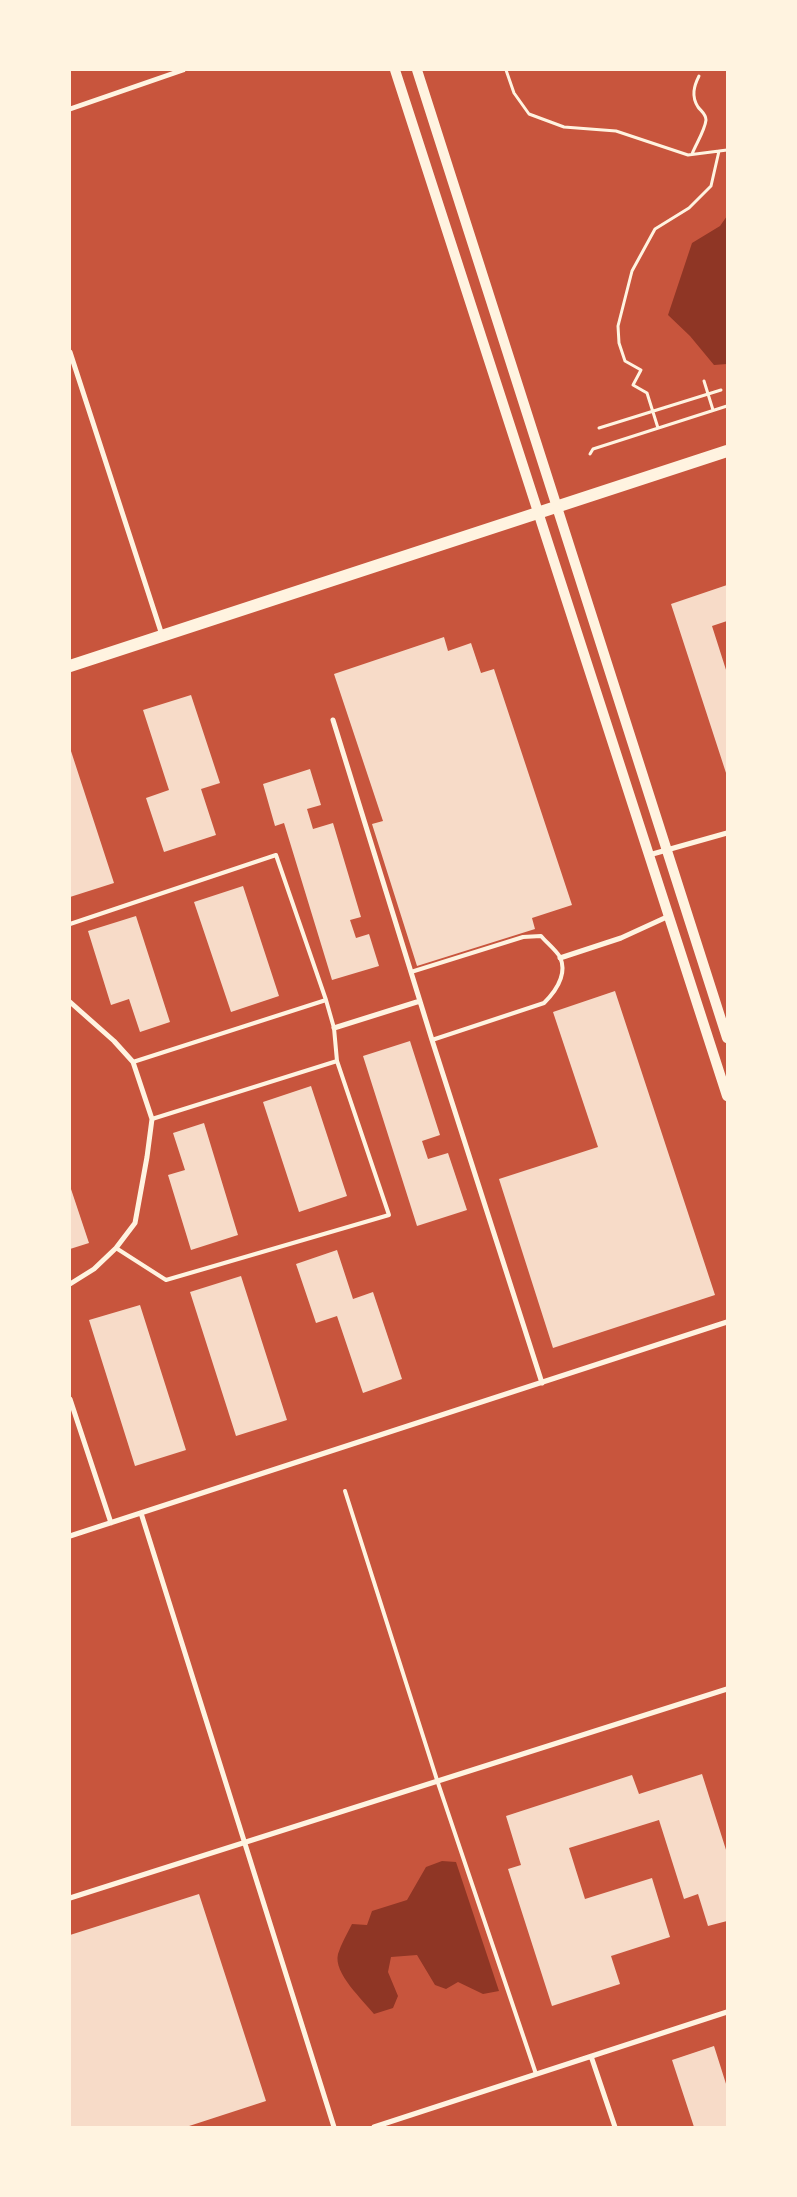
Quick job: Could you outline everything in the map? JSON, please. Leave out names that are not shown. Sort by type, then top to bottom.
[{"type":"main road","points":[[396,70],[727,1096]]},
{"type":"main road","points":[[418,70],[727,1038]]},
{"type":"main road","points":[[70,666],[538,511],[727,451]]},
{"type":"street","points":[[70,109],[183,70]]},
{"type":"street","points":[[70,352],[162,635]]},
{"type":"street","points":[[333,720],[420,1002],[542,1383]]},
{"type":"street","points":[[649,855],[727,833]]},
{"type":"street","points":[[560,958],[621,938],[669,916]]},
{"type":"street","points":[[70,1002],[114,1041],[133,1062],[152,1119],[135,1222],[116,1248],[94,1269],[70,1284]]},
{"type":"street","points":[[334,1028],[420,1002]]},
{"type":"street","points":[[70,1536],[727,1322]]},
{"type":"street","points":[[70,1399],[111,1523]]},
{"type":"street","points":[[140,1514],[334,2127]]},
{"type":"street","points":[[70,1898],[727,1689]]},
{"type":"street","points":[[374,2127],[727,2012]]},
{"type":"street","points":[[591,2056],[615,2127]]},
{"type":"lane","points":[[70,924],[276,855],[326,1000],[334,1028],[337,1060],[389,1215],[166,1280],[116,1248]]},
{"type":"lane","points":[[411,972],[523,937],[541,936],[560,958],[562,978],[555,992],[544,1003],[432,1040]]},
{"type":"lane","points":[[133,1062],[326,1000]]},
{"type":"lane","points":[[152,1119],[337,1060]]},
{"type":"lane","points":[[345,1491],[437,1780],[536,2074]]},
{"type":"path","points":[[506,70],[514,92],[529,114],[564,128],[616,132],[688,155],[727,150]]},
{"type":"path","points":[[692,154],[706,121],[704,113],[697,106],[694,95],[694,87],[699,76]]},
{"type":"path","points":[[658,428],[647,393],[632,385],[642,370],[625,362],[619,343],[618,326],[632,271],[655,229],[690,208],[711,186],[719,150]]},
{"type":"path","points":[[704,381],[713,410]]},
{"type":"path","points":[[599,428],[721,390]]},
{"type":"path","points":[[590,454],[593,449],[727,406]]},
{"type":"shaded area","points":[[727,216],[727,364],[714,365],[690,336],[668,315],[692,243],[720,226]]},
{"type":"shaded area","points":[[442,1861],[456,1862],[499,1991],[483,1994],[458,1982],[446,1989],[435,1985],[417,1955],[391,1957],[388,1972],[398,1996],[393,2008],[374,2014],[344,1978],[338,1961],[341,1946],[352,1924],[367,1925],[372,1911],[407,1900],[426,1867]]},
{"type":"building","points":[[727,585],[727,621],[712,626],[727,673],[727,776],[671,604]]},
{"type":"building","points":[[444,637],[448,651],[471,643],[481,673],[494,669],[572,905],[532,918],[535,929],[417,966],[372,824],[383,821],[334,674]]},
{"type":"building","points":[[191,695],[220,783],[201,789],[216,835],[164,852],[146,798],[169,790],[143,710]]},
{"type":"building","points":[[70,748],[114,883],[70,897]]},
{"type":"building","points":[[310,769],[321,805],[307,809],[313,829],[333,823],[361,917],[350,920],[356,938],[369,934],[379,966],[332,980],[284,823],[275,826],[263,784]]},
{"type":"building","points":[[243,886],[279,996],[231,1012],[194,902]]},
{"type":"building","points":[[136,916],[170,1022],[140,1032],[129,999],[111,1005],[88,931]]},
{"type":"building","points":[[615,991],[715,1295],[553,1348],[499,1179],[598,1147],[553,1012]]},
{"type":"building","points":[[410,1041],[440,1135],[422,1141],[428,1159],[448,1153],[467,1210],[417,1226],[363,1056]]},
{"type":"building","points":[[311,1086],[347,1196],[299,1212],[263,1102]]},
{"type":"building","points":[[204,1123],[238,1235],[191,1250],[168,1175],[185,1170],[173,1133]]},
{"type":"building","points":[[70,1186],[89,1243],[70,1249]]},
{"type":"building","points":[[337,1250],[353,1299],[373,1292],[402,1379],[363,1393],[337,1316],[316,1323],[296,1264]]},
{"type":"building","points":[[241,1276],[287,1420],[236,1436],[190,1292]]},
{"type":"building","points":[[140,1305],[186,1450],[135,1466],[89,1320]]},
{"type":"building","points":[[702,1774],[727,1853],[727,1921],[708,1926],[698,1894],[684,1899],[659,1820],[569,1848],[585,1899],[652,1878],[670,1937],[611,1956],[620,1984],[552,2006],[508,1869],[521,1865],[506,1816],[632,1775],[639,1794]]},
{"type":"building","points":[[199,1894],[266,2101],[186,2127],[70,2127],[70,1935]]},
{"type":"building","points":[[714,2046],[727,2087],[727,2127],[694,2127],[672,2060]]}]
